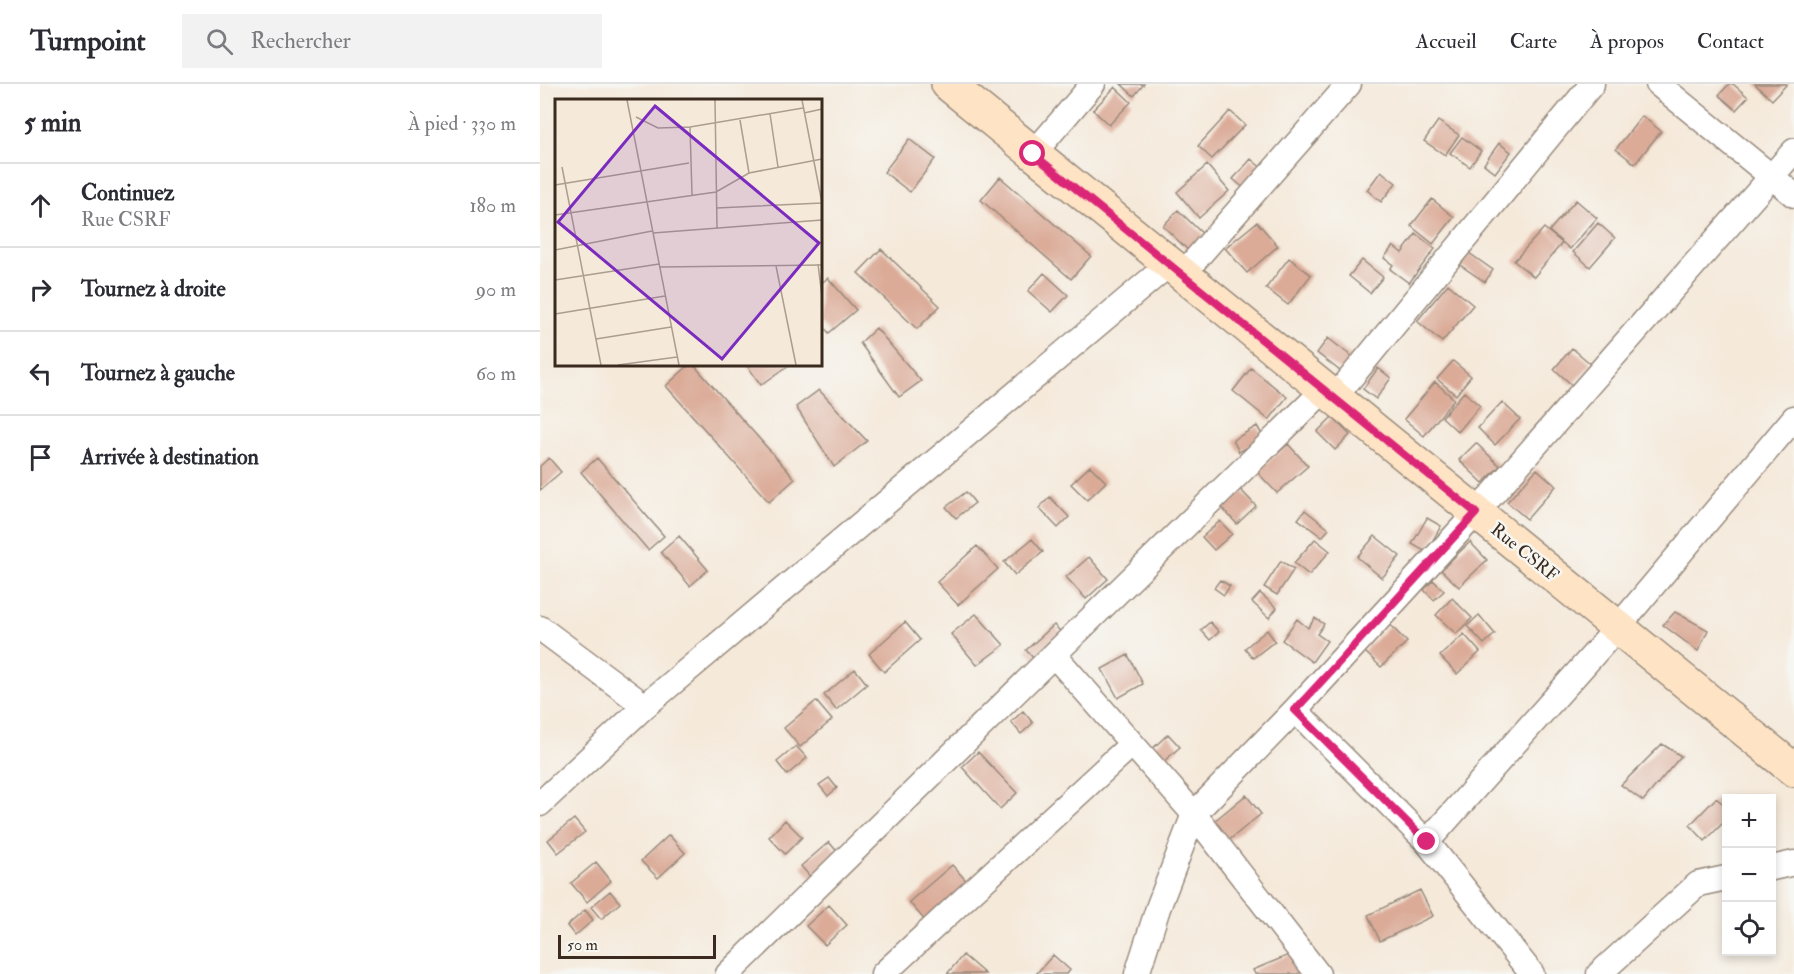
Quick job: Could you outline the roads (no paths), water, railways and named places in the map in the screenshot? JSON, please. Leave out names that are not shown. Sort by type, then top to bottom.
[{"type":"main road","name":"Rue CSRF","points":[[948,84],[1175,271],[1330,393],[1794,770]]},
{"type":"street","points":[[1033,154],[1093,84]]},
{"type":"street","points":[[540,804],[645,706],[1175,271],[1349,84]]},
{"type":"street","points":[[728,974],[1053,655],[1330,393],[1592,84]]},
{"type":"street","points":[[1658,84],[1794,195]]},
{"type":"street","points":[[1137,974],[1158,908],[1194,814],[1295,710],[1476,513],[1794,151]]},
{"type":"street","points":[[1427,842],[1618,627],[1794,418]]},
{"type":"street","points":[[540,628],[645,706]]},
{"type":"street","points":[[1053,655],[1194,814],[1318,974]]},
{"type":"street","points":[[1295,710],[1427,842],[1532,974]]},
{"type":"street","points":[[883,974],[1131,744]]},
{"type":"street","points":[[1776,867],[1794,863]]},
{"type":"street","points":[[1599,974],[1698,884],[1722,879]]}]
